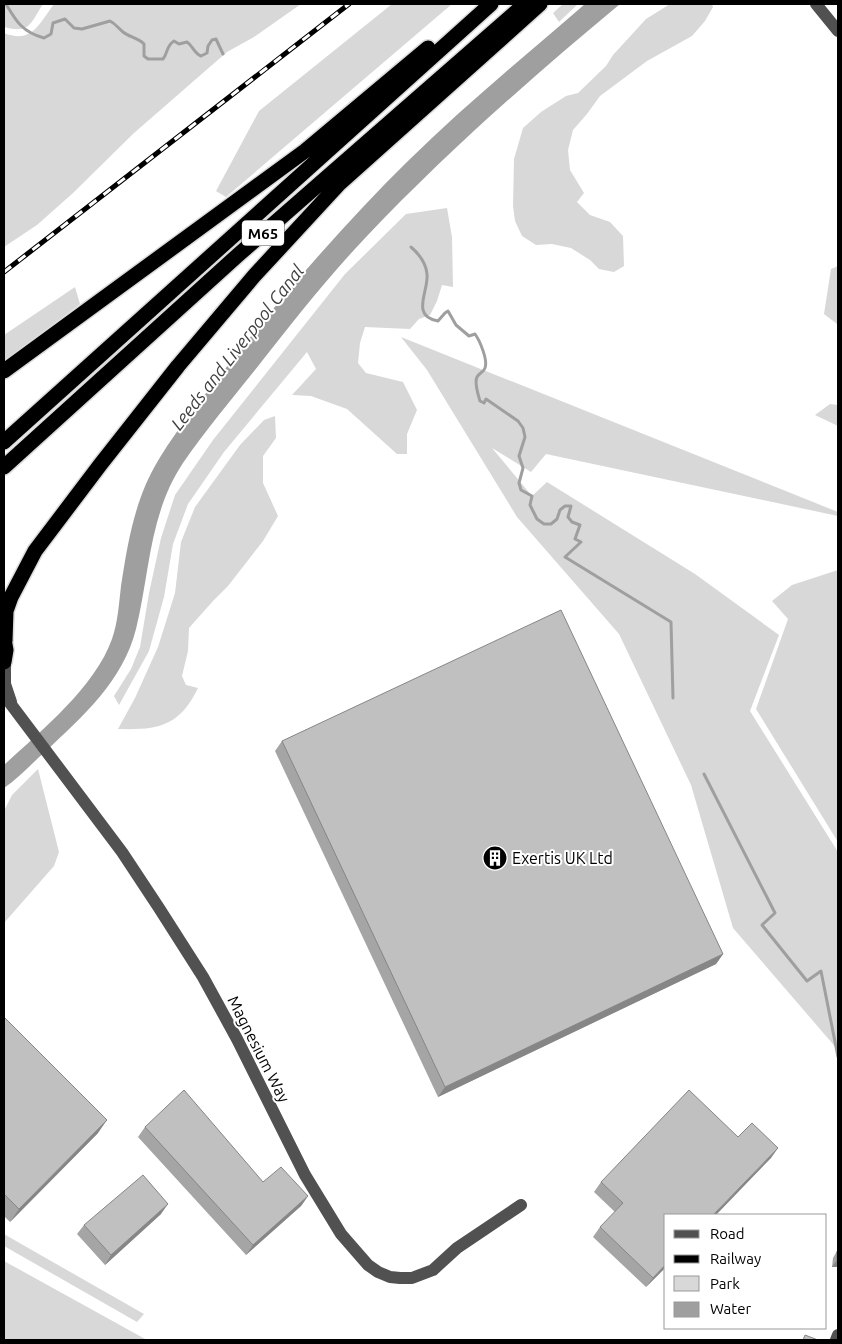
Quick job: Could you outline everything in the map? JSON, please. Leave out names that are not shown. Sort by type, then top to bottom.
[{"type":"highway","points":[[4,371],[305,151],[480,4]]},
{"type":"highway","name":"M65","points":[[4,442],[491,4]]},
{"type":"highway","name":"M65","points":[[4,467],[253,242],[525,4]]},
{"type":"highway","points":[[4,661],[6,650],[4,640],[6,611],[11,597],[35,551],[178,366],[254,276],[339,184],[540,4]]},
{"type":"street","points":[[816,4],[838,31]]},
{"type":"street","name":"Magnesium Way","points":[[4,661],[8,699],[122,852],[160,908],[203,977],[237,1040],[306,1178],[341,1234],[368,1265],[390,1277],[400,1278],[412,1278],[433,1270],[457,1248],[520,1205]]},
{"type":"street","points":[[836,1340],[838,1335]]},
{"type":"green space","points":[[4,4],[43,4],[28,26],[13,29],[4,27]]},
{"type":"green space","points":[[54,4],[301,4],[254,37],[227,52],[134,133],[73,193],[37,225],[4,247],[4,33],[14,36],[28,34],[39,25]]},
{"type":"green space","points":[[392,4],[452,4],[226,197],[216,191],[259,111]]},
{"type":"green space","points":[[563,4],[578,4],[559,22],[553,13]]},
{"type":"green space","points":[[670,4],[712,4],[713,7],[705,21],[692,36],[647,61],[600,96],[573,130],[568,150],[570,170],[584,193],[577,202],[590,215],[610,222],[623,236],[624,266],[614,272],[599,269],[590,260],[571,248],[552,244],[536,245],[522,236],[515,221],[513,206],[514,159],[523,128],[541,112],[566,96],[578,93],[606,66],[613,55],[646,19]]},
{"type":"green space","points":[[447,208],[452,237],[453,287],[442,285],[430,315],[419,319],[410,329],[365,327],[360,343],[358,363],[366,373],[403,382],[417,410],[407,434],[407,454],[397,454],[347,409],[311,396],[292,395],[316,369],[307,352],[224,452],[188,504],[173,544],[164,597],[149,651],[119,705],[114,696],[131,669],[140,647],[161,538],[175,495],[213,440],[345,274],[406,214]]},
{"type":"green space","points":[[838,266],[837,324],[824,314],[831,269]]},
{"type":"green space","points":[[75,287],[80,304],[4,361],[4,335]]},
{"type":"green space","points":[[401,337],[838,512],[838,516],[546,454],[531,472],[492,448],[532,496],[547,482],[695,574],[779,635],[750,711],[838,852],[838,1050],[733,928],[691,785],[619,634],[517,517],[427,370]]},
{"type":"green space","points":[[830,404],[838,405],[838,426],[815,415]]},
{"type":"green space","points":[[275,416],[276,438],[263,456],[263,483],[278,516],[263,541],[228,586],[189,628],[188,651],[182,676],[186,685],[198,688],[183,711],[166,724],[156,727],[118,729],[135,698],[158,647],[175,593],[181,542],[195,507],[240,445],[264,420]]},
{"type":"green space","points":[[838,570],[838,842],[756,709],[788,619],[772,601],[792,585]]},
{"type":"green space","points":[[38,769],[59,852],[54,866],[4,923],[4,811],[12,795]]},
{"type":"green space","points":[[4,1234],[144,1314],[137,1322],[4,1246]]},
{"type":"green space","points":[[4,1261],[147,1340],[4,1340]]},
{"type":"water","points":[[585,4],[620,4],[490,116],[427,175],[367,236],[310,302],[200,439],[183,463],[163,502],[152,544],[136,629],[122,665],[112,681],[87,711],[4,788],[4,765],[66,707],[93,674],[104,657],[116,626],[121,586],[138,504],[159,459],[185,421],[295,283],[385,184],[451,120]]},
{"type":"building","name":"Exertis UK Ltd","points":[[561,610],[723,954],[445,1087],[282,741]]},
{"type":"building","points":[[4,1017],[107,1120],[19,1209],[4,1194]]},
{"type":"building","points":[[184,1090],[263,1182],[281,1167],[308,1196],[253,1245],[145,1127]]},
{"type":"building","points":[[689,1090],[738,1137],[752,1123],[778,1148],[714,1214],[664,1214],[664,1266],[653,1278],[600,1227],[623,1203],[601,1182]]},
{"type":"building","points":[[143,1175],[168,1204],[111,1255],[84,1225]]},
{"type":"building","points":[[805,1335],[818,1340],[803,1340]]},
{"type":"waterway","points":[[6,4],[20,25],[30,33],[44,38],[51,34],[53,23],[65,19],[74,28],[82,29],[110,21],[125,34],[144,44],[144,56],[148,59],[163,59],[174,41],[179,44],[187,42],[201,56],[207,53],[208,46],[212,40],[216,39],[223,54]]},
{"type":"waterway","points":[[411,247],[422,259],[427,274],[423,302],[425,314],[438,321],[448,311],[456,325],[469,336],[475,334],[481,346],[486,365],[476,379],[480,401],[484,403],[486,399],[518,421],[523,428],[525,437],[519,456],[523,468],[519,483],[521,490],[532,496],[530,505],[537,519],[544,524],[551,524],[557,519],[560,510],[565,506],[571,506],[568,517],[572,522],[580,525],[575,539],[581,542],[565,557],[671,622],[673,698]]},
{"type":"waterway","points":[[704,774],[775,913],[762,925],[807,981],[821,971],[838,1057]]},
{"type":"railway","points":[[4,272],[349,4]]},
{"type":"place","name":"Exertis UK Ltd","points":[[495,858]]},
{"type":"water label","name":"Leeds and Liverpool Canal","points":[[237,347]]}]
